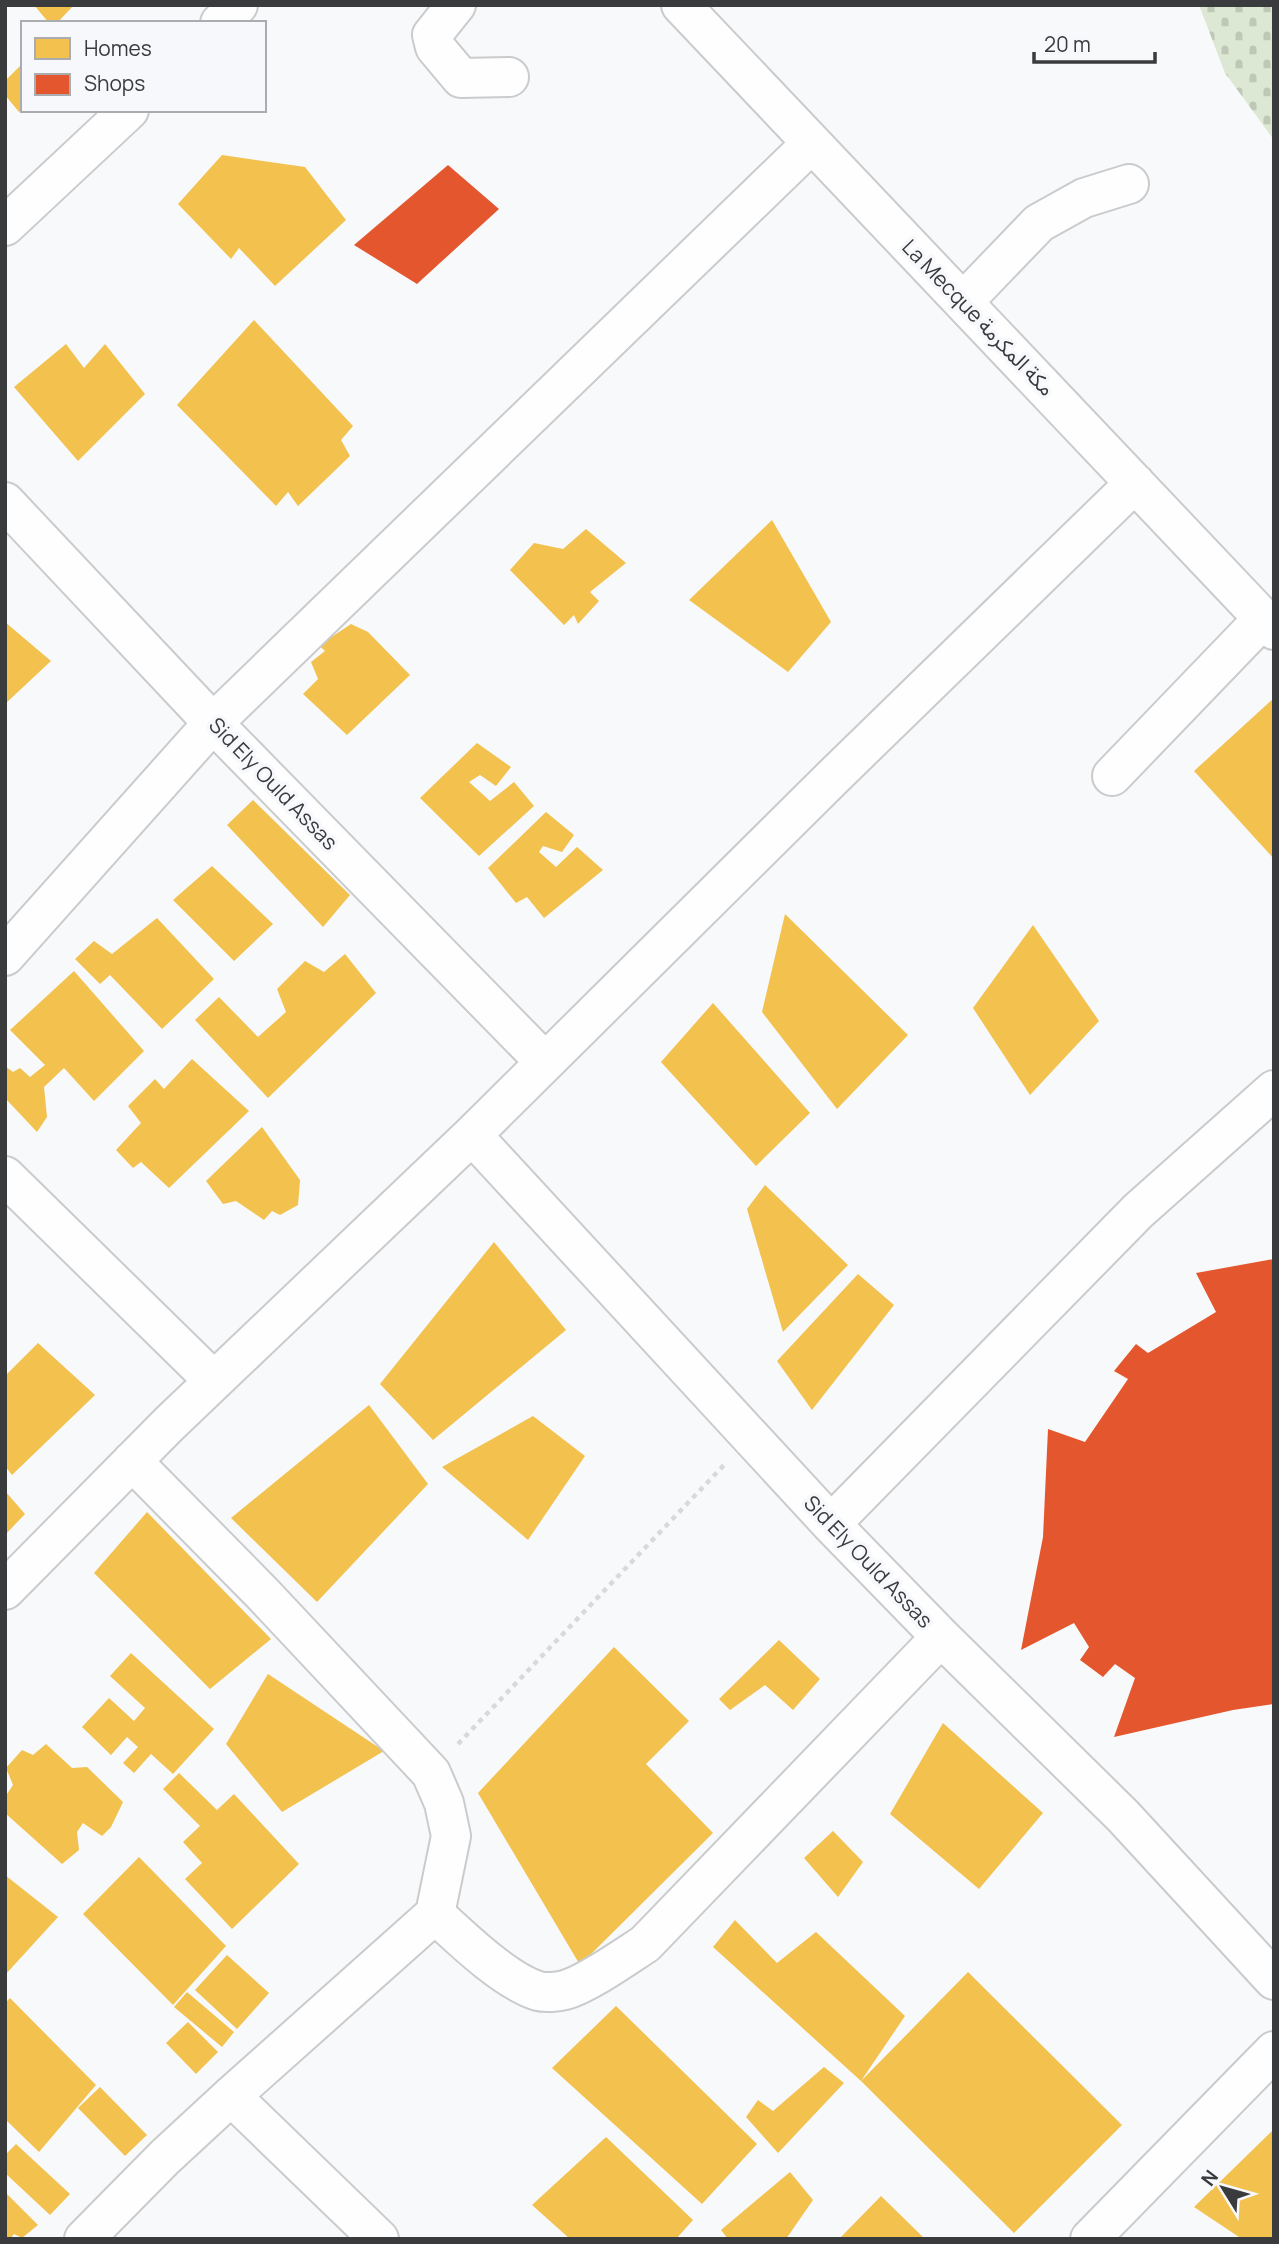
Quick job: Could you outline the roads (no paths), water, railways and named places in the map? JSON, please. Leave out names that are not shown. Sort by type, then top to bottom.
[{"type":"street","points":[[222,21],[238,5]]},
{"type":"street","points":[[456,5],[432,35],[435,47],[461,78],[509,78]]},
{"type":"street","name":"La Mecque مكة المكرمة","points":[[690,8],[811,144],[1268,625]]},
{"type":"street","points":[[5,226],[127,112]]},
{"type":"street","points":[[5,956],[213,723],[811,144]]},
{"type":"street","points":[[963,302],[1039,223],[1084,198],[1129,184]]},
{"type":"street","points":[[5,1590],[132,1461],[472,1135],[832,778],[1135,483]]},
{"type":"street","name":"Sid Ely Ould Assas","points":[[5,502],[213,723],[545,1062]]},
{"type":"street","points":[[1112,776],[1268,625]]},
{"type":"street","points":[[831,1524],[1138,1211],[1274,1090]]},
{"type":"street","name":"Sid Ely Ould Assas","points":[[472,1135],[831,1524],[941,1637],[1123,1816],[1274,1980]]},
{"type":"street","points":[[5,1176],[214,1381]]},
{"type":"street","points":[[84,2239],[165,2157],[435,1914],[451,1836],[444,1803],[431,1773],[263,1594],[132,1461]]},
{"type":"street","points":[[435,1914],[481,1956],[524,1985],[542,1992],[566,1990],[609,1968],[645,1944],[941,1637]]},
{"type":"street","points":[[1090,2239],[1274,2051]]},
{"type":"street","points":[[231,2096],[379,2239]]}]
